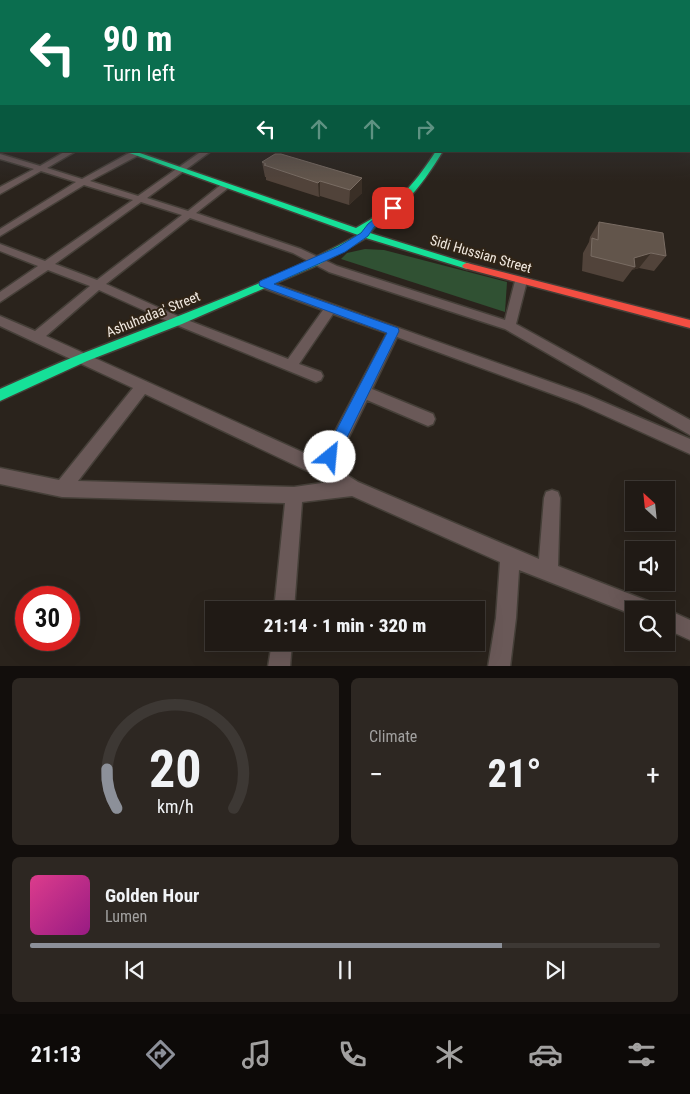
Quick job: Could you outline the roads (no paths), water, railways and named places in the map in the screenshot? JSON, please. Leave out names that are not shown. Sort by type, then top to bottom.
[{"type":"main road","name":"Sidi Hussian Street","points":[[130,152],[224,186],[521,281],[690,324]]},
{"type":"main road","name":"Ashuhadaa' Street","points":[[0,395],[83,358],[178,321],[342,250],[364,230],[401,202],[439,152]]},
{"type":"street","points":[[0,191],[70,152]]},
{"type":"street","points":[[0,233],[130,152]]},
{"type":"street","points":[[0,298],[206,152]]},
{"type":"street","points":[[0,156],[189,214],[297,251],[333,270],[509,326],[690,428]]},
{"type":"street","points":[[37,337],[98,285],[224,186]]},
{"type":"street","points":[[0,247],[98,285],[178,321],[316,376]]},
{"type":"street","points":[[509,326],[521,281]]},
{"type":"street","points":[[264,284],[582,399],[690,447]]},
{"type":"street","points":[[291,365],[330,309]]},
{"type":"street","points":[[0,321],[324,470],[352,488],[510,557],[625,602]]},
{"type":"street","points":[[324,470],[394,331]]},
{"type":"street","points":[[62,489],[143,386]]},
{"type":"street","points":[[363,392],[428,419]]},
{"type":"street","points":[[0,476],[62,489],[294,495],[352,488]]},
{"type":"street","points":[[285,601],[294,495]]},
{"type":"street","points":[[548,572],[552,498]]},
{"type":"street","points":[[499,666],[506,618],[510,557]]},
{"type":"street","points":[[675,623],[690,630]]},
{"type":"street","points":[[278,666],[280,651]]}]
